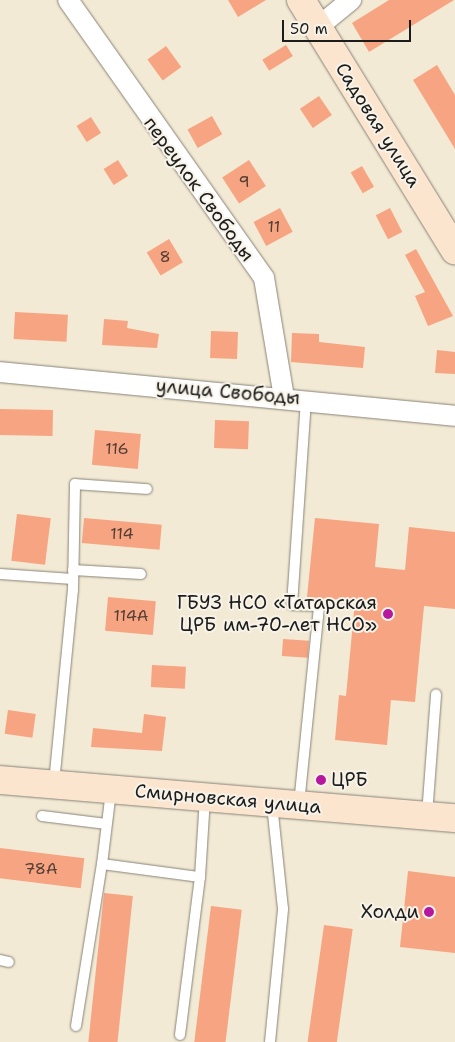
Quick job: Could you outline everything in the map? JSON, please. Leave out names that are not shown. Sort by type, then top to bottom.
[{"type":"street","name":"переулок Свободы","points":[[68,0],[264,278],[284,397]]},
{"type":"street","name":"Садовая улица","points":[[301,0],[455,250]]},
{"type":"street","points":[[318,27],[351,0]]},
{"type":"street","name":"улица Свободы","points":[[0,372],[306,398],[455,416]]},
{"type":"street","name":"Смирновская улица","points":[[0,780],[455,818]]},
{"type":"lane","points":[[299,805],[319,606],[292,605],[306,398]]},
{"type":"lane","points":[[54,784],[73,574],[75,484],[147,489]]},
{"type":"lane","points":[[0,574],[141,574]]},
{"type":"lane","points":[[426,816],[436,694]]},
{"type":"lane","points":[[76,1026],[102,864],[111,789]]},
{"type":"lane","points":[[180,1035],[200,877],[205,797]]},
{"type":"lane","points":[[270,1042],[283,909],[272,803]]},
{"type":"lane","points":[[42,816],[107,824]]},
{"type":"lane","points":[[102,864],[200,877]]},
{"type":"building","points":[[228,0],[266,0],[238,17]]},
{"type":"building","points":[[389,0],[454,0],[369,52],[352,23]]},
{"type":"building","points":[[286,45],[293,56],[269,71],[262,60]]},
{"type":"building","points":[[166,46],[181,67],[163,81],[147,60]]},
{"type":"building","points":[[437,65],[455,95],[455,149],[413,80]]},
{"type":"building","points":[[319,96],[332,115],[313,128],[300,109]]},
{"type":"building","points":[[212,116],[222,134],[198,148],[188,130]]},
{"type":"building","points":[[91,117],[101,133],[87,142],[77,126]]},
{"type":"building","points":[[118,160],[128,176],[114,185],[104,169]]},
{"type":"building","points":[[249,160],[266,186],[239,203],[222,177]]},
{"type":"building","points":[[362,166],[374,187],[363,193],[351,172]]},
{"type":"building","points":[[280,208],[293,232],[266,246],[254,222]]},
{"type":"building","points":[[390,208],[402,232],[388,239],[376,215]]},
{"type":"building","points":[[169,239],[183,262],[161,276],[147,252]]},
{"type":"building","points":[[416,249],[453,316],[428,326],[415,296],[425,292],[405,255]]},
{"type":"building","points":[[15,312],[68,315],[67,342],[14,339]]},
{"type":"building","points":[[104,319],[128,321],[127,328],[159,334],[157,348],[102,345]]},
{"type":"building","points":[[211,331],[238,332],[237,359],[210,358]]},
{"type":"building","points":[[292,333],[319,334],[319,342],[365,347],[363,368],[291,362]]},
{"type":"building","points":[[437,350],[455,352],[455,374],[435,373]]},
{"type":"building","points":[[0,409],[53,410],[53,436],[0,435]]},
{"type":"building","points":[[215,420],[249,421],[248,449],[214,448]]},
{"type":"building","points":[[95,430],[141,434],[138,469],[92,465]]},
{"type":"building","points":[[17,514],[51,518],[45,565],[11,561]]},
{"type":"building","points":[[84,518],[162,525],[160,550],[82,543]]},
{"type":"building","name":"ГБУЗ НСО «Татарская ЦРБ им-70-лет НСО»","points":[[315,518],[379,524],[375,567],[405,570],[409,527],[455,532],[455,609],[424,606],[415,702],[391,700],[387,745],[335,740],[339,695],[346,696],[355,601],[307,597]]},
{"type":"building","points":[[108,597],[156,601],[153,635],[105,631]]},
{"type":"building","points":[[283,639],[309,641],[308,658],[282,656]]},
{"type":"building","points":[[152,665],[186,667],[185,689],[151,687]]},
{"type":"building","points":[[8,710],[36,714],[32,738],[5,734]]},
{"type":"building","points":[[144,714],[166,717],[162,751],[91,747],[93,728],[142,733]]},
{"type":"building","points":[[0,848],[84,858],[81,888],[0,878]]},
{"type":"building","name":"Холди","points":[[408,871],[455,877],[455,953],[400,947]]},
{"type":"building","points":[[104,893],[133,896],[117,1042],[88,1042]]},
{"type":"building","points":[[211,906],[242,910],[226,1042],[194,1042]]},
{"type":"building","points":[[324,925],[353,929],[337,1042],[308,1042]]},
{"type":"place","name":"ГБУЗ НСО «Татарская ЦРБ им-70-лет НСО»","points":[[388,614]]},
{"type":"place","name":"ЦРБ","points":[[321,780]]},
{"type":"place","name":"Холди","points":[[429,912]]}]
